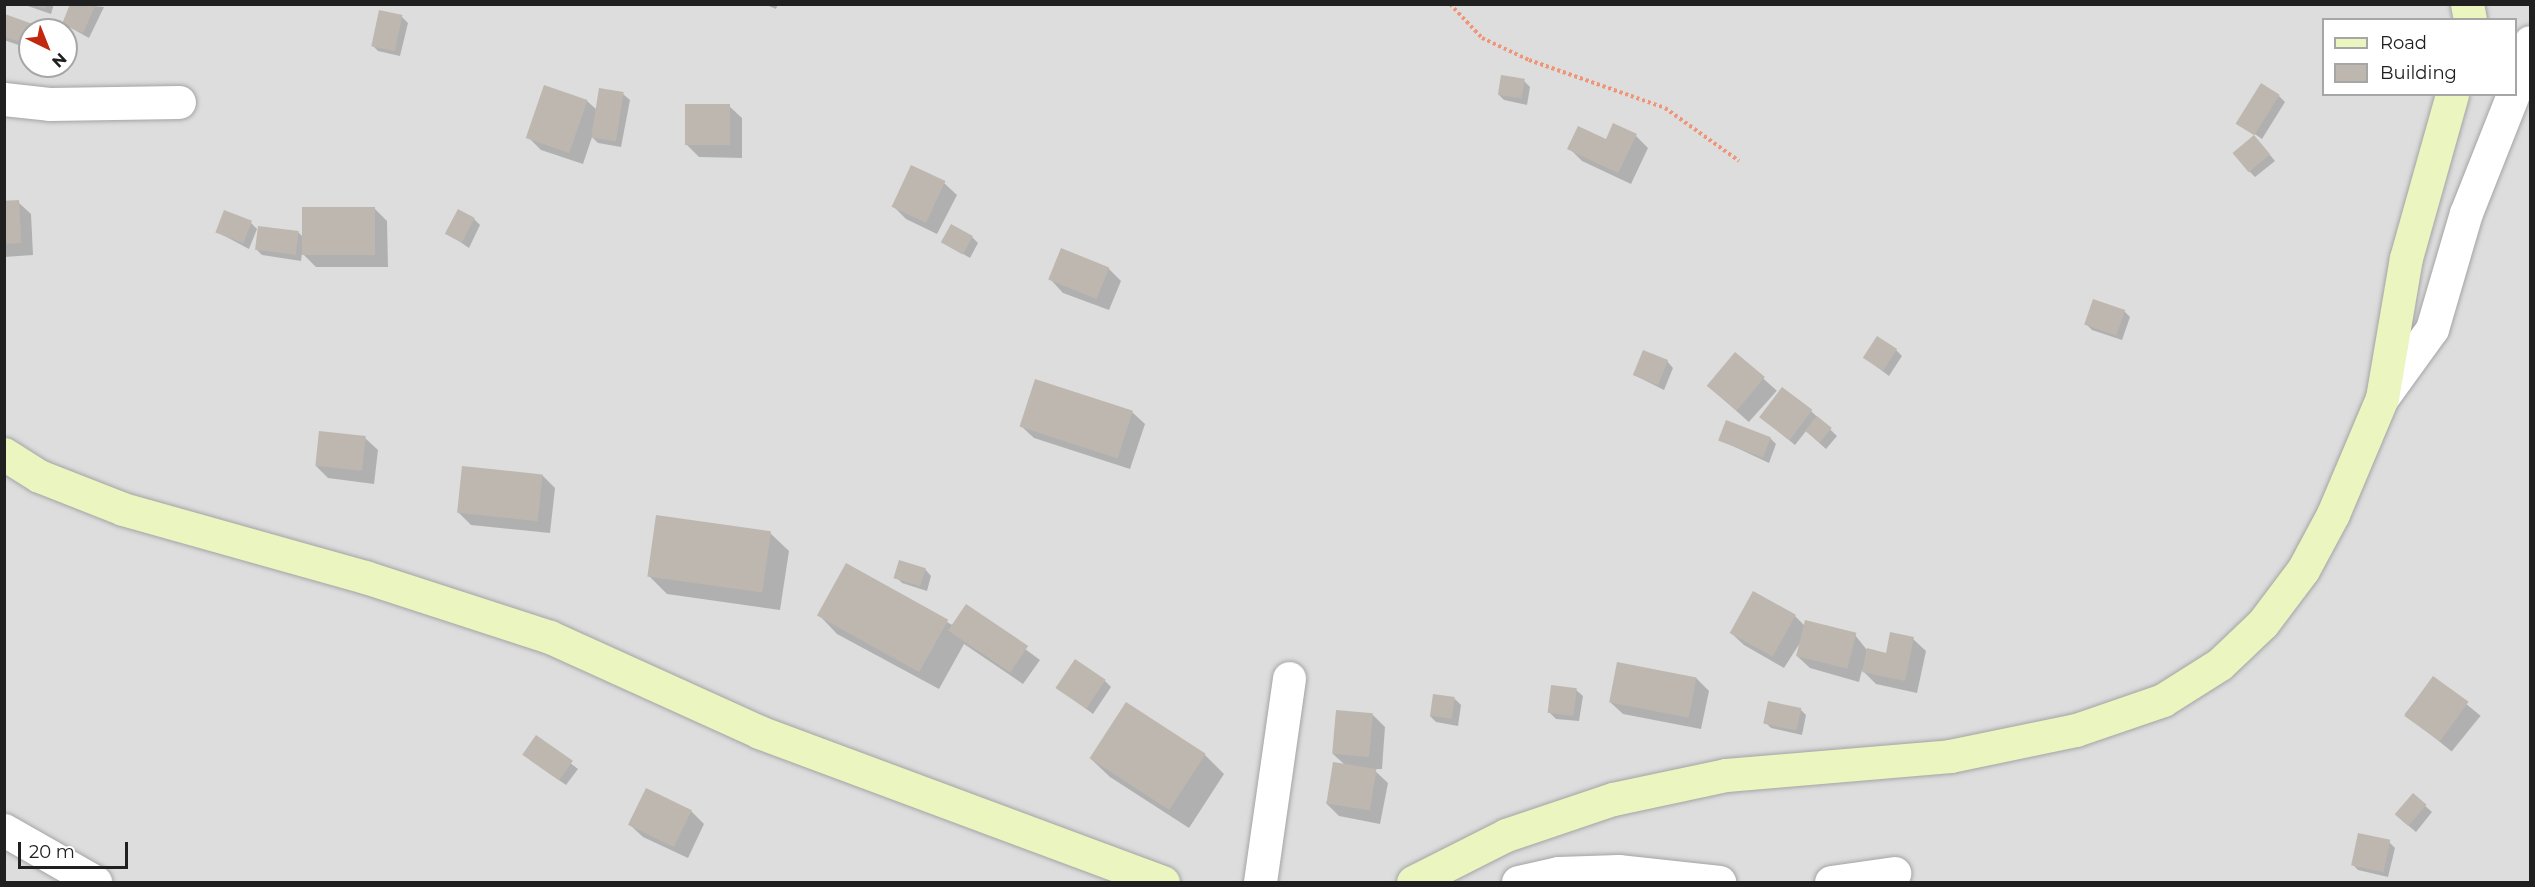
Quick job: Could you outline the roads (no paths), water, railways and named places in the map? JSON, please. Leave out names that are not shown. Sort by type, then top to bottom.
[{"type":"street","points":[[2517,84],[2530,42]]},
{"type":"street","points":[[2382,398],[2406,258],[2451,96]]},
{"type":"street","points":[[1413,882],[1506,835],[1613,799],[1726,774],[1950,756],[2076,730],[2163,700],[2220,664],[2263,623],[2303,570],[2333,514],[2382,398],[2432,329],[2466,213],[2512,96]]},
{"type":"street","points":[[4,99],[49,104],[179,102]]},
{"type":"street","points":[[4,454],[39,476],[123,509],[365,577],[550,637],[759,732],[1163,882]]},
{"type":"street","points":[[1260,882],[1289,678]]},
{"type":"street","points":[[4,830],[95,882]]},
{"type":"street","points":[[1518,882],[1558,873],[1618,871],[1712,882]]},
{"type":"street","points":[[1831,882],[1894,873]]}]
